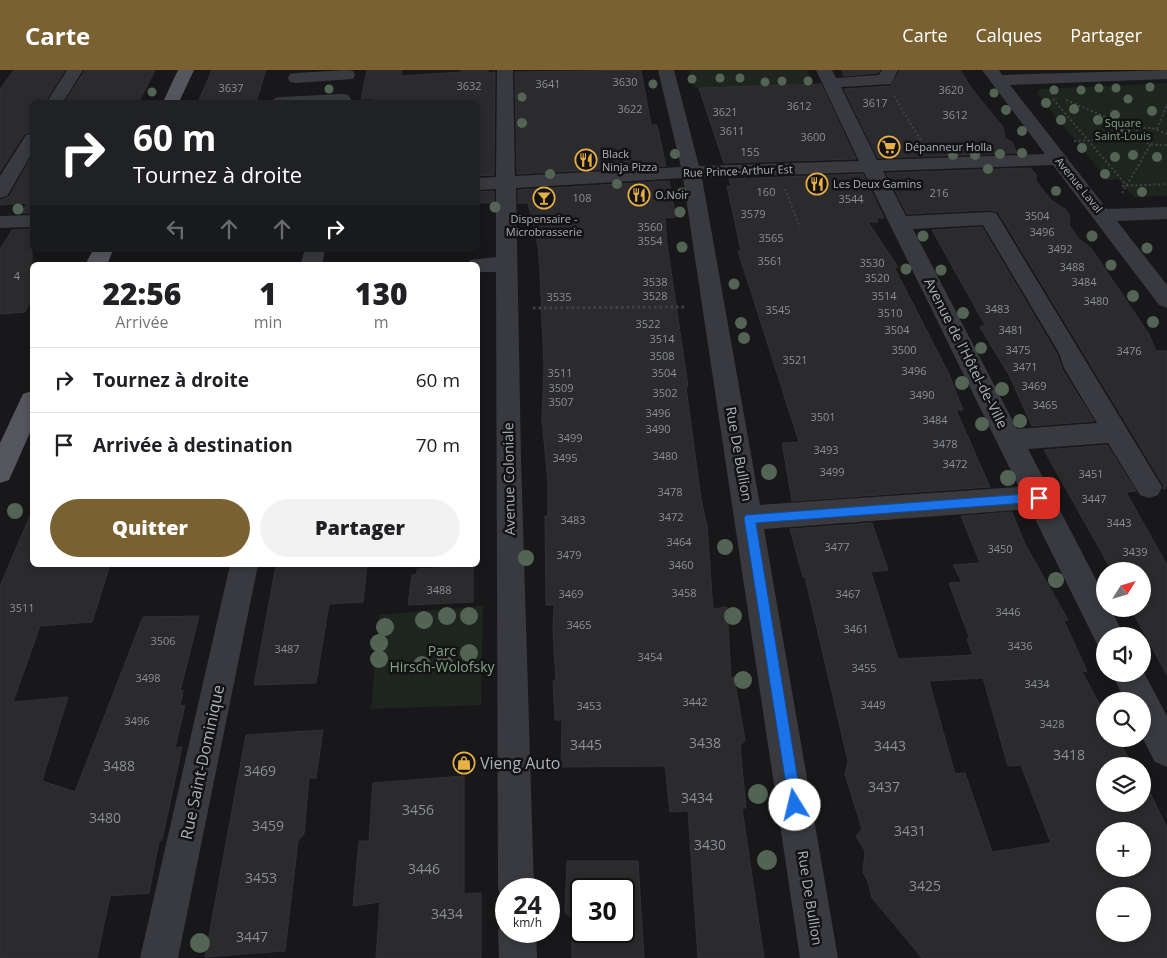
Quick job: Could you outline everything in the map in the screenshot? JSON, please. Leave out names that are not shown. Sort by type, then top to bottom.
[{"type":"main road","points":[[172,100],[186,70]]},
{"type":"main road","points":[[0,472],[30,405]]},
{"type":"street","points":[[56,100],[75,70]]},
{"type":"street","name":"Avenue Coloniale","points":[[505,70],[508,182],[509,478],[516,878]]},
{"type":"street","name":"Rue De Bullion","points":[[666,70],[692,173],[750,518],[819,958]]},
{"type":"street","points":[[296,78],[348,72],[342,100]]},
{"type":"street","points":[[993,75],[1167,72]]},
{"type":"street","points":[[828,76],[887,75]]},
{"type":"street","name":"Avenue Laval","points":[[993,75],[1058,159],[1110,208],[1167,300]]},
{"type":"street","name":"Avenue de l'Hôtel-de-Ville","points":[[828,76],[870,166],[1104,627]]},
{"type":"street","points":[[0,192],[30,142]]},
{"type":"street","name":"Rue Prince-Arthur Est","points":[[480,184],[692,173],[1058,159]]},
{"type":"street","points":[[1110,208],[1167,213]]},
{"type":"street","points":[[899,223],[989,218],[1070,352],[1076,368],[1149,487]]},
{"type":"street","points":[[2,225],[30,221]]},
{"type":"street","points":[[480,265],[508,264]]},
{"type":"street","points":[[1010,440],[1115,432]]},
{"type":"street","points":[[750,518],[1039,498]]},
{"type":"street","name":"Rue Saint-Dominique","points":[[159,958],[244,567]]},
{"type":"street","points":[[1151,718],[1166,747]]},
{"type":"street","points":[[517,943],[518,958]]},
{"type":"path","points":[[887,75],[935,163]]},
{"type":"path","points":[[1057,96],[1048,93],[1127,186]]},
{"type":"path","points":[[1066,100],[1136,130],[1142,127],[1157,129],[1167,134]]},
{"type":"path","points":[[1157,129],[1167,105]]},
{"type":"path","points":[[1136,130],[1138,138]]},
{"type":"path","points":[[1068,141],[1138,138],[1151,144],[1167,145]]},
{"type":"path","points":[[1110,208],[1127,186],[1151,144]]},
{"type":"path","points":[[779,170],[800,228]]},
{"type":"path","points":[[1122,186],[1167,184]]},
{"type":"path","points":[[527,308],[690,307]]},
{"type":"green space","points":[[689,70],[807,70],[814,84],[695,88]]},
{"type":"green space","name":"Square Saint-Louis","points":[[1167,83],[1167,196],[1134,197],[1118,179],[1108,180],[1037,94],[1039,89]]},
{"type":"green space","name":"Parc Hirsch-Wolofsky","points":[[483,606],[481,705],[371,709],[379,615]]},
{"type":"building","points":[[14,70],[65,70],[46,100],[30,100],[30,132],[24,134],[0,172],[0,89]]},
{"type":"building","points":[[85,70],[155,70],[140,100],[66,100]]},
{"type":"building","points":[[212,70],[266,70],[257,100],[199,100]]},
{"type":"building","points":[[367,70],[402,70],[401,76],[461,72],[461,70],[488,70],[488,73],[495,72],[494,175],[480,176],[480,100],[361,99]]},
{"type":"building","points":[[641,70],[651,125],[657,125],[666,166],[517,174],[515,72]]},
{"type":"building","points":[[842,70],[880,70],[878,73],[844,76]]},
{"type":"building","points":[[900,70],[960,70],[972,89],[1003,127],[1005,138],[1012,142],[1017,153],[878,158],[844,89],[891,86]]},
{"type":"building","points":[[821,84],[856,159],[724,163],[699,88]]},
{"type":"building","points":[[30,160],[30,213],[21,213],[27,203],[0,205],[0,200],[9,197]]},
{"type":"building","points":[[1030,168],[1036,174],[1036,181],[1051,200],[1065,209],[1070,216],[1069,225],[1079,239],[1091,248],[1149,334],[1156,351],[1167,351],[1167,488],[1163,489],[1164,486],[998,212],[989,210],[907,214],[886,173]]},
{"type":"building","points":[[863,174],[884,218],[876,218],[878,222],[868,222],[898,267],[894,267],[949,374],[963,410],[956,410],[990,487],[792,501],[782,443],[799,442],[738,251],[741,251],[727,186],[731,186],[729,179]]},
{"type":"building","points":[[669,181],[676,217],[665,218],[667,244],[688,386],[686,387],[701,499],[707,526],[713,609],[727,607],[731,678],[734,677],[745,740],[740,746],[746,808],[742,808],[764,958],[698,958],[688,811],[670,812],[665,766],[561,767],[562,720],[555,720],[553,681],[556,681],[553,631],[554,605],[546,605],[545,516],[548,516],[548,485],[542,418],[544,367],[540,272],[538,246],[528,203],[518,203],[518,190]]},
{"type":"building","points":[[494,191],[494,203],[480,203],[480,192]]},
{"type":"building","points":[[982,227],[1057,354],[1062,369],[1094,421],[1032,426],[1009,375],[980,327],[985,325],[932,230]]},
{"type":"building","points":[[30,229],[32,262],[30,262],[30,301],[25,312],[0,314],[0,249],[12,230]]},
{"type":"building","points":[[1107,445],[1136,491],[1126,492],[1167,565],[1167,675],[1151,646],[1151,627],[1141,627],[1136,618],[1151,618],[1151,562],[1107,562],[1044,450]]},
{"type":"building","points":[[1012,512],[1025,544],[1068,620],[1064,621],[1087,671],[1082,672],[1096,698],[1096,747],[1122,747],[1128,757],[1096,757],[1096,812],[1151,812],[1151,795],[1167,828],[1167,958],[922,958],[872,898],[863,872],[865,851],[856,836],[862,829],[845,774],[848,761],[805,577],[803,577],[790,529],[872,523],[888,570],[871,572],[898,659],[973,655],[967,639],[970,639],[949,583],[962,582],[953,565],[980,563],[961,516]],"holes":[[[983,678],[1008,766],[1021,765],[1051,843],[992,852],[965,773],[955,774],[929,681]]]},
{"type":"building","points":[[30,516],[30,567],[109,567],[92,622],[40,626],[13,702],[68,697],[42,781],[75,792],[143,617],[199,616],[180,691],[183,690],[180,706],[185,705],[175,748],[182,747],[162,840],[159,841],[149,893],[110,896],[97,958],[0,958],[0,586]]},
{"type":"building","points":[[276,567],[367,567],[363,602],[329,604],[316,683],[254,685]]},
{"type":"building","points":[[473,567],[473,602],[408,605],[412,575],[417,574],[417,569]]},
{"type":"building","points":[[323,730],[316,778],[309,778],[304,834],[298,841],[285,951],[205,957],[246,735]]},
{"type":"building","points":[[464,776],[464,894],[481,893],[481,958],[376,958],[380,902],[353,906],[359,841],[369,841],[373,783]]},
{"type":"building","points":[[567,861],[638,861],[644,958],[572,958],[572,943],[635,943],[635,878],[570,878],[570,917],[565,912]]},
{"type":"place","name":"Dépanneur Holla","points":[[889,147]]},
{"type":"place","name":"Black Ninja Pizza","points":[[586,160]]},
{"type":"place","name":"Les Deux Gamins","points":[[817,184]]},
{"type":"place","name":"O.Noir","points":[[639,195]]},
{"type":"place","name":"Dispensaire - Microbrasserie","points":[[544,198]]},
{"type":"place","name":"Vieng Auto","points":[[464,763]]},
{"type":"route","points":[[795,805],[750,518],[1039,498]]}]
